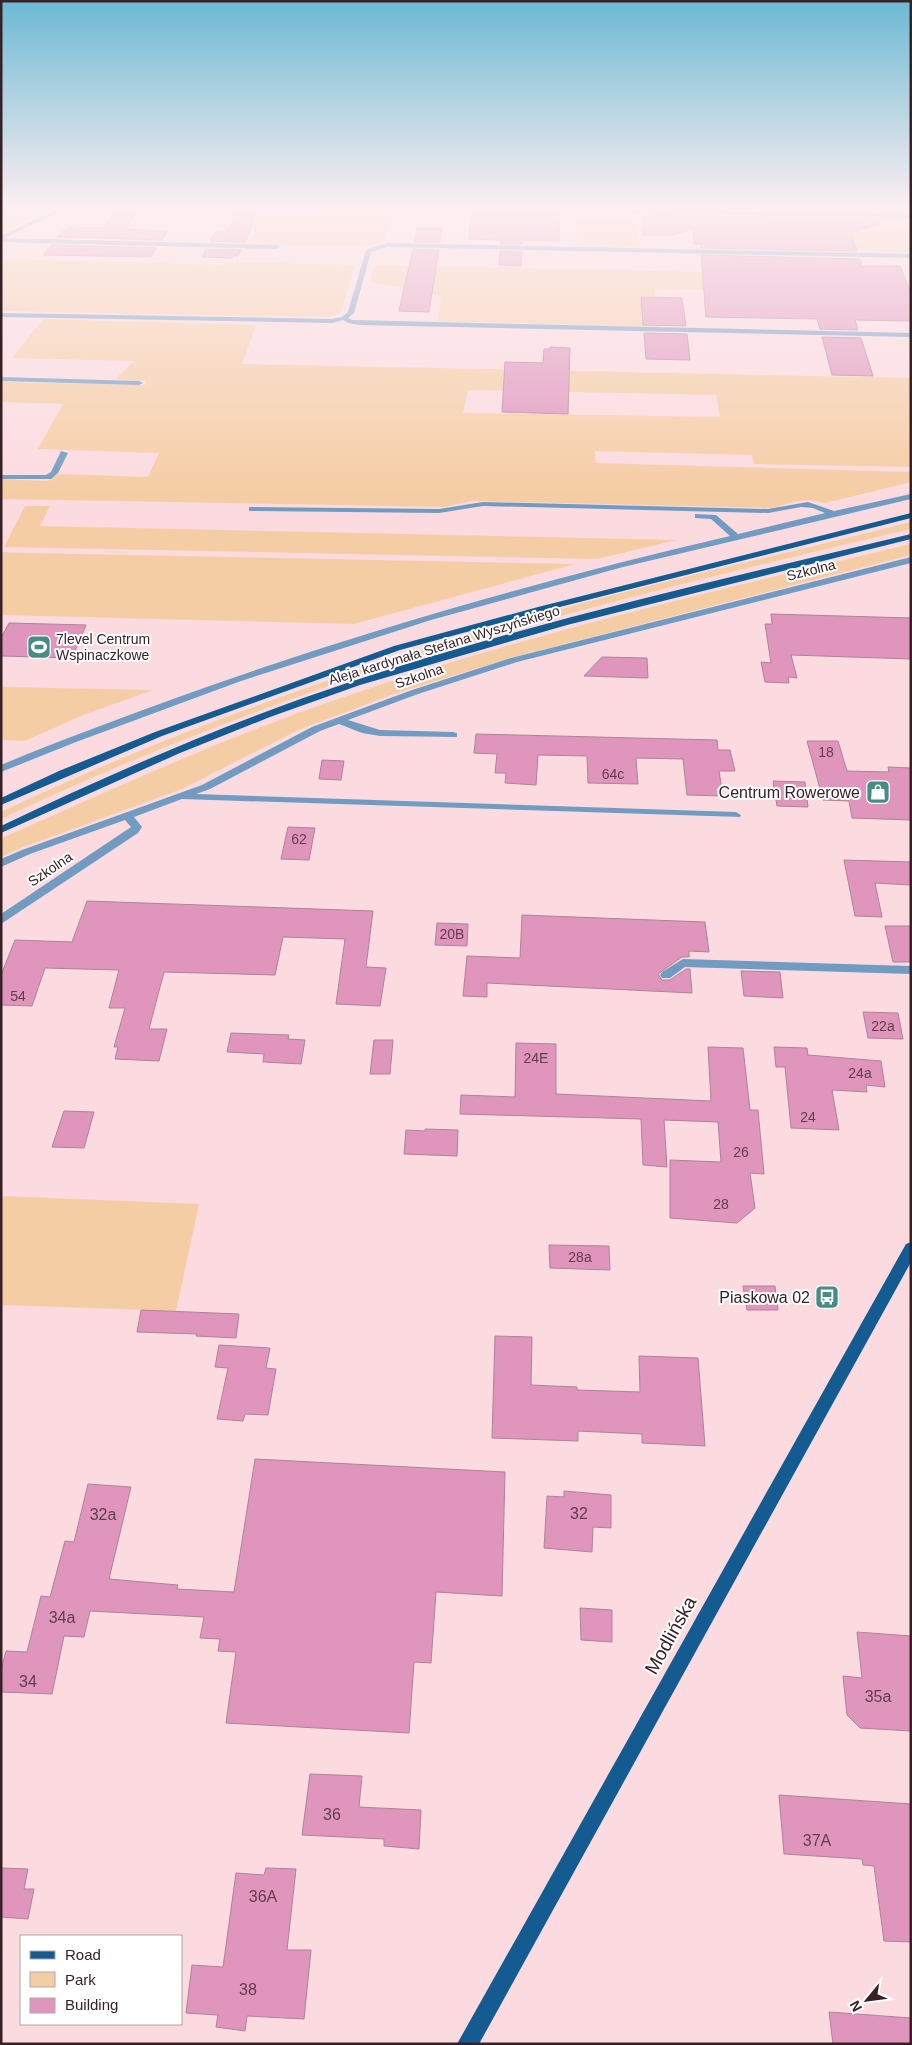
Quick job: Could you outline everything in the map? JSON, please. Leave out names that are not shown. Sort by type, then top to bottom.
[{"type":"main road","name":"Aleja kardynała Stefana Wyszyńskiego","points":[[1,802],[112,752],[200,718],[339,667],[415,643],[496,620],[911,516]]},
{"type":"main road","name":"Aleja kardynała Stefana Wyszyńskiego","points":[[1,830],[87,789],[221,733],[364,681],[527,633],[911,536]]},
{"type":"main road","name":"Modlińska","points":[[467,2044],[911,1248]]},
{"type":"street","points":[[1,315],[322,322],[344,318],[351,313],[354,302]]},
{"type":"street","points":[[344,318],[360,323],[911,335]]},
{"type":"street","points":[[1,380],[139,383]]},
{"type":"street","points":[[1,477],[48,477],[54,473],[64,453]]},
{"type":"street","points":[[1,769],[206,689],[468,605],[736,537],[911,496]]},
{"type":"street","points":[[252,509],[439,511],[483,504],[768,511],[804,503],[814,504],[833,514]]},
{"type":"street","points":[[549,512],[713,517],[736,537]]},
{"type":"street","name":"Szkolna","points":[[1,920],[134,831],[137,827],[126,816],[206,787],[281,746],[339,720],[415,692],[514,660],[911,560]]},
{"type":"street","points":[[339,720],[351,727],[375,733],[453,735]]},
{"type":"street","points":[[178,797],[736,815]]},
{"type":"street","points":[[1,864],[26,852],[126,816]]},
{"type":"street","points":[[666,975],[683,963],[911,970]]},
{"type":"green space","points":[[1,302],[344,302],[341,312],[330,317],[1,311]]},
{"type":"green space","points":[[440,302],[656,302],[659,327],[438,321]]},
{"type":"green space","points":[[43,319],[256,325],[242,364],[911,378],[911,467],[754,464],[752,455],[595,451],[596,463],[911,472],[911,482],[825,503],[804,500],[772,508],[471,501],[444,507],[1,499],[1,479],[48,481],[58,474],[148,477],[159,453],[38,449],[63,404],[1,402],[1,382],[145,385],[146,381],[115,379],[134,361],[12,358]],"holes":[[[468,390],[716,395],[720,417],[463,413]]]},
{"type":"green space","points":[[25,506],[50,506],[40,526],[677,540],[597,559],[4,547]]},
{"type":"green space","points":[[911,522],[911,529],[578,611],[381,669],[237,719],[141,757],[1,819],[1,812],[134,753],[270,701],[408,654],[477,633],[683,577]]},
{"type":"green space","points":[[911,544],[911,555],[513,657],[394,694],[298,730],[182,789],[18,849],[1,857],[1,839],[9,835],[206,749],[350,695],[429,669],[588,623]]},
{"type":"green space","points":[[1,552],[575,564],[354,624],[1,615]]},
{"type":"green space","points":[[1,687],[153,690],[83,715],[25,741],[1,740]]},
{"type":"green space","points":[[1,1196],[199,1204],[176,1311],[1,1305]]},
{"type":"building","points":[[401,302],[431,302],[429,312],[399,311]]},
{"type":"building","points":[[641,302],[683,302],[686,326],[643,325]]},
{"type":"building","points":[[705,302],[911,302],[911,321],[855,320],[858,330],[820,329],[817,319],[706,317]]},
{"type":"building","points":[[644,333],[687,334],[690,360],[646,359]]},
{"type":"building","points":[[822,337],[861,338],[873,376],[832,375]]},
{"type":"building","points":[[550,347],[570,348],[568,414],[502,412],[505,362],[543,363],[544,349],[550,349]]},
{"type":"building","points":[[771,614],[911,618],[911,659],[791,655],[797,678],[788,677],[789,683],[765,682],[761,662],[771,663],[765,624],[772,624]]},
{"type":"building","name":"7level Centrum Wspinaczkowe","points":[[9,623],[86,625],[72,658],[1,656],[1,638]]},
{"type":"building","points":[[602,657],[647,658],[648,678],[584,676]]},
{"type":"building","points":[[476,734],[717,740],[718,750],[730,750],[735,771],[719,771],[723,796],[687,795],[683,759],[636,758],[638,784],[588,783],[587,756],[538,755],[536,785],[505,783],[506,773],[495,773],[497,754],[474,753]]},
{"type":"building","points":[[807,741],[838,741],[847,771],[889,772],[888,767],[911,768],[911,820],[852,818],[849,801],[823,800]]},
{"type":"building","points":[[322,760],[344,761],[341,780],[319,779]]},
{"type":"building","points":[[773,781],[805,782],[808,807],[777,806]]},
{"type":"building","points":[[288,827],[315,828],[309,860],[281,859]]},
{"type":"building","points":[[844,860],[911,862],[911,885],[875,883],[882,917],[855,916]]},
{"type":"building","points":[[87,901],[373,911],[366,967],[386,968],[380,1006],[336,1004],[345,939],[283,937],[275,975],[164,972],[149,1029],[167,1029],[159,1061],[115,1059],[118,1047],[114,1047],[125,1008],[109,1008],[119,970],[45,968],[32,1006],[1,1005],[1,975],[15,940],[72,942]]},
{"type":"building","points":[[522,915],[705,922],[709,952],[689,951],[689,957],[682,957],[658,974],[662,980],[670,980],[686,969],[690,969],[692,993],[487,983],[487,997],[463,996],[467,956],[520,958]]},
{"type":"building","points":[[437,923],[468,924],[467,946],[435,945]]},
{"type":"building","points":[[885,926],[911,926],[911,962],[893,962]]},
{"type":"building","points":[[741,971],[780,972],[783,998],[744,996]]},
{"type":"building","points":[[863,1012],[898,1013],[903,1039],[868,1038]]},
{"type":"building","points":[[231,1033],[289,1035],[288,1039],[305,1040],[301,1064],[263,1062],[264,1054],[227,1052]]},
{"type":"building","points":[[374,1040],[393,1040],[390,1074],[370,1074]]},
{"type":"building","points":[[516,1043],[556,1044],[556,1094],[711,1101],[708,1047],[743,1048],[750,1110],[758,1110],[764,1174],[750,1173],[755,1208],[737,1223],[670,1218],[670,1160],[721,1162],[718,1122],[664,1120],[667,1167],[643,1165],[641,1119],[460,1114],[461,1095],[515,1097]]},
{"type":"building","points":[[774,1047],[807,1048],[808,1055],[881,1061],[885,1087],[866,1085],[867,1092],[832,1090],[839,1130],[791,1128],[785,1067],[776,1067]]},
{"type":"building","points":[[64,1111],[94,1112],[84,1148],[52,1147]]},
{"type":"building","points":[[425,1129],[458,1130],[457,1156],[404,1154],[406,1130],[425,1131]]},
{"type":"building","points":[[549,1245],[609,1246],[610,1270],[550,1268]]},
{"type":"building","points":[[743,1286],[775,1286],[778,1310],[747,1310]]},
{"type":"building","points":[[141,1310],[239,1314],[236,1338],[196,1336],[197,1334],[137,1332]]},
{"type":"building","points":[[495,1336],[532,1337],[531,1385],[577,1387],[577,1390],[640,1392],[639,1356],[698,1358],[705,1446],[642,1443],[642,1434],[578,1431],[578,1441],[492,1438]]},
{"type":"building","points":[[219,1345],[270,1348],[266,1368],[276,1369],[268,1415],[245,1414],[243,1421],[217,1419],[228,1368],[215,1367]]},
{"type":"building","points":[[255,1459],[505,1472],[502,1596],[436,1592],[431,1663],[414,1662],[409,1733],[226,1723],[236,1652],[218,1651],[220,1639],[200,1638],[204,1617],[90,1611],[84,1637],[64,1636],[52,1694],[1,1692],[1,1670],[6,1651],[27,1652],[41,1596],[50,1597],[65,1541],[74,1542],[88,1484],[131,1487],[109,1579],[178,1585],[177,1589],[234,1592]]},
{"type":"building","points":[[564,1491],[611,1495],[611,1528],[593,1527],[592,1552],[544,1548],[547,1496],[564,1497]]},
{"type":"building","points":[[580,1608],[612,1610],[612,1642],[581,1640]]},
{"type":"building","points":[[857,1632],[911,1636],[911,1731],[860,1728],[847,1715],[843,1676],[862,1678]]},
{"type":"building","points":[[310,1774],[362,1776],[359,1807],[421,1810],[419,1849],[384,1846],[384,1839],[302,1835]]},
{"type":"building","points":[[779,1795],[911,1804],[911,1942],[884,1941],[874,1866],[863,1865],[862,1859],[784,1854]]},
{"type":"building","points":[[1,1868],[28,1869],[24,1889],[34,1889],[28,1919],[1,1917]]},
{"type":"building","points":[[266,1868],[296,1869],[287,1950],[311,1950],[304,2019],[247,2016],[245,2031],[216,2027],[218,2015],[186,2013],[192,1965],[223,1967],[236,1873],[264,1875]]},
{"type":"building","points":[[829,2012],[911,2018],[911,2044],[833,2044]]},
{"type":"place","name":"7level Centrum Wspinaczkowe","points":[[39,647]]},
{"type":"place","name":"Centrum Rowerowe","points":[[878,792]]},
{"type":"place","name":"Piaskowa 02","points":[[827,1297]]}]
